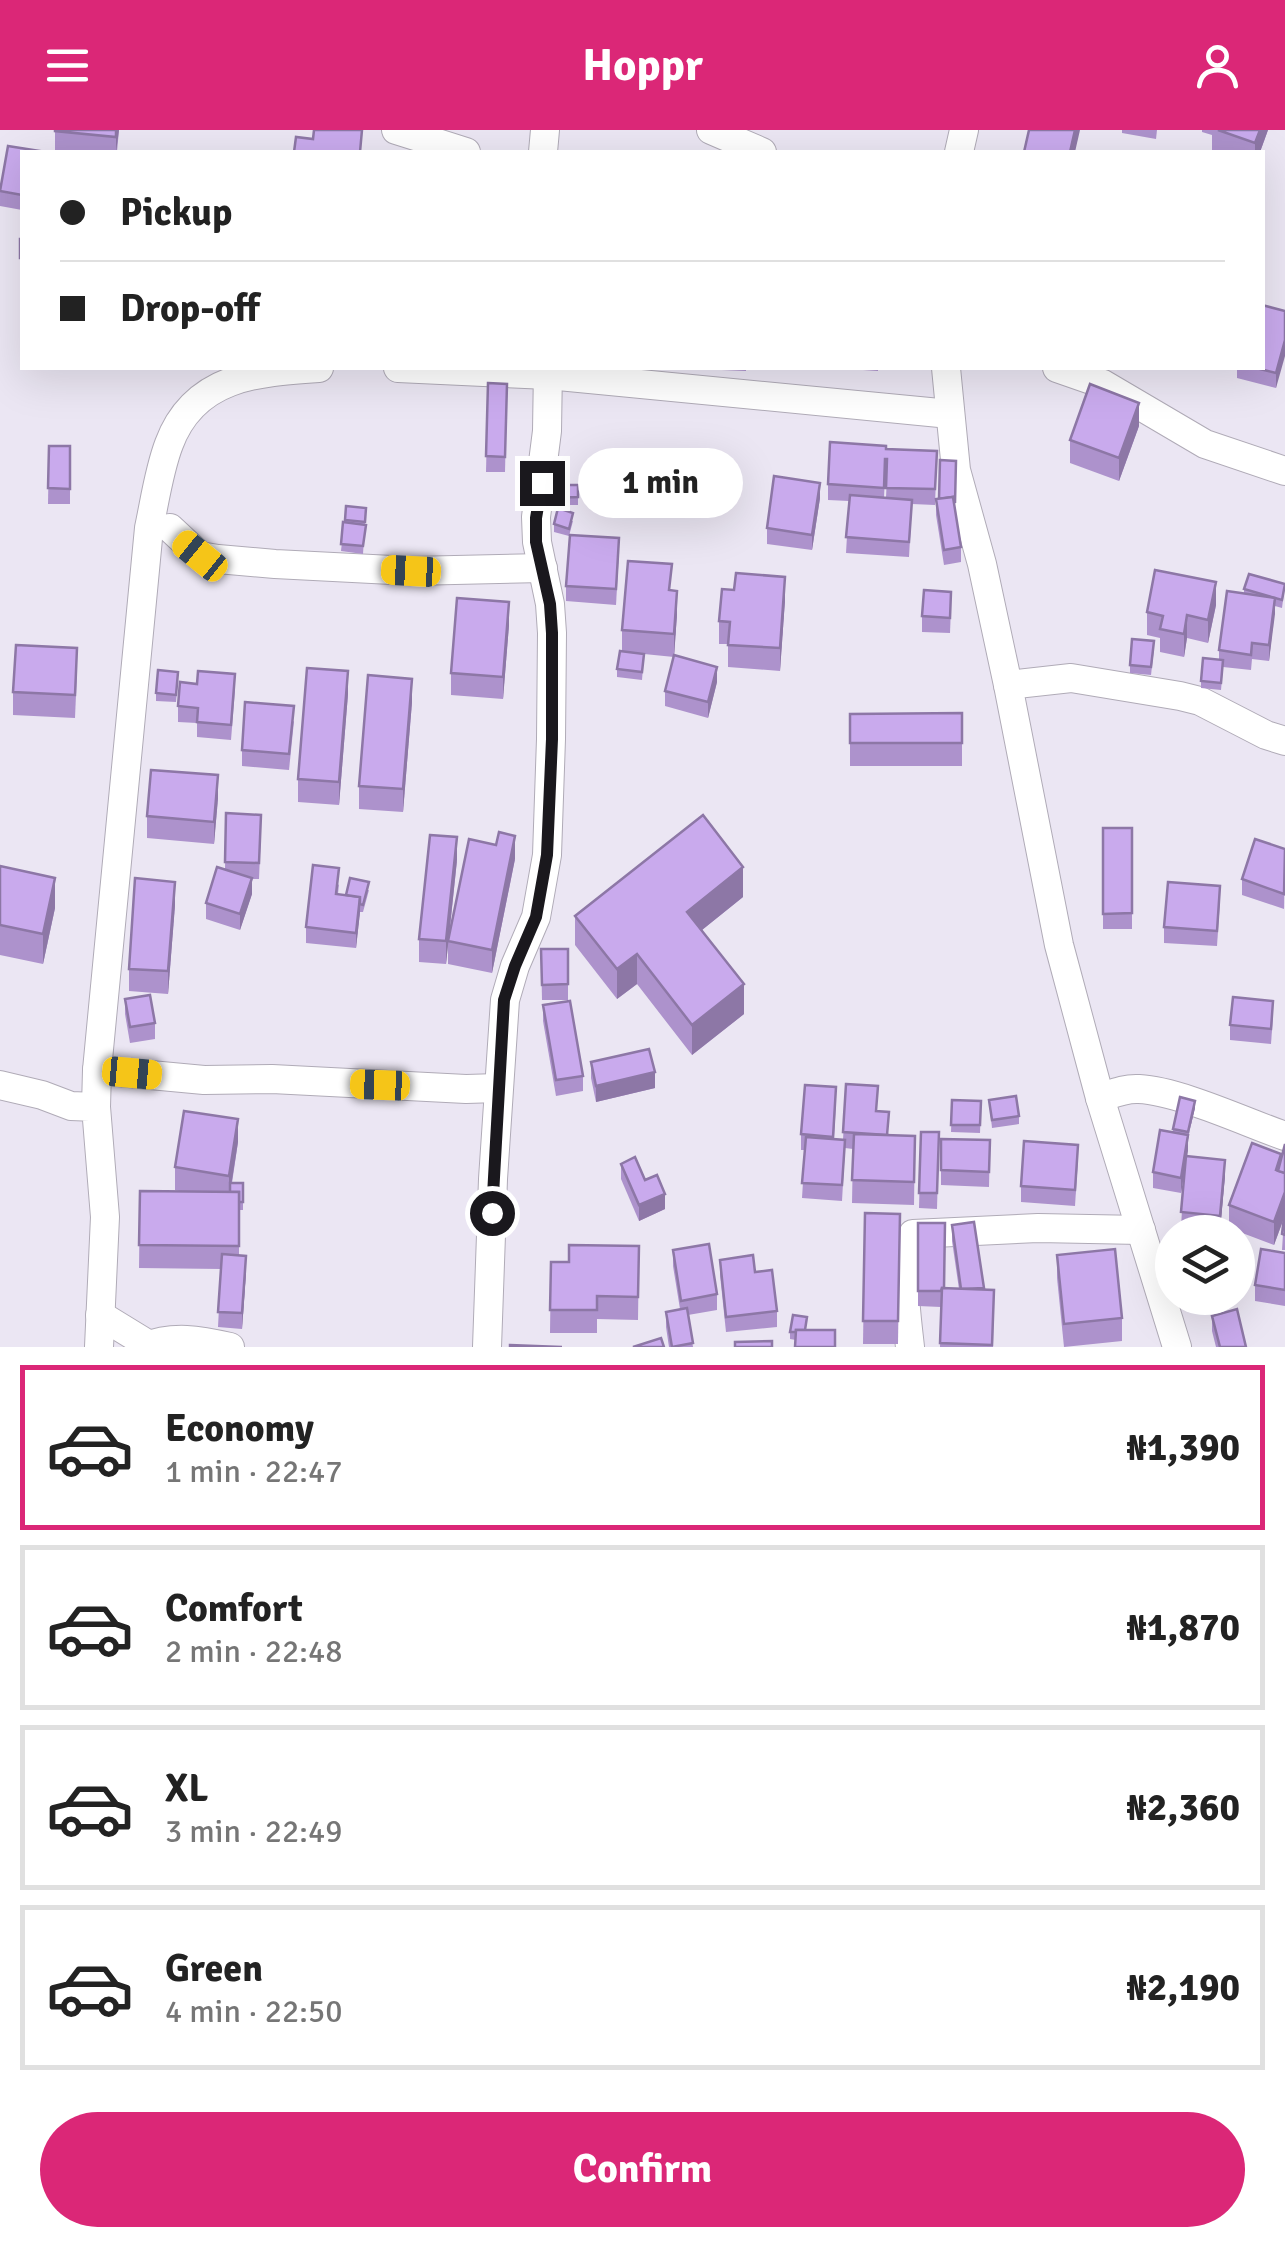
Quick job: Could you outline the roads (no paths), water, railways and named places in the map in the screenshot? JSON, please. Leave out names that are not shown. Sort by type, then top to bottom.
[{"type":"street","points":[[396,130],[460,150]]},
{"type":"street","points":[[711,130],[757,150]]},
{"type":"street","points":[[98,1347],[105,1217],[96,1107],[97,1070],[149,528],[169,443],[179,422],[213,388],[267,371],[284,370]]},
{"type":"street","points":[[498,370],[548,371],[950,414]]},
{"type":"street","points":[[946,370],[956,470],[982,564],[1059,945],[1100,1098],[1178,1347]]},
{"type":"street","points":[[1063,370],[1103,384],[1205,444],[1285,471]]},
{"type":"street","points":[[487,1347],[504,1000],[536,917],[548,842],[552,633],[550,604],[536,542],[536,518],[547,430],[548,371]]},
{"type":"street","points":[[170,528],[200,556],[218,558],[411,571],[543,568]]},
{"type":"street","points":[[1008,685],[1070,678],[1180,696],[1200,701],[1285,741]]},
{"type":"street","points":[[97,1070],[204,1080],[498,1088]]},
{"type":"street","points":[[0,1085],[71,1106],[96,1107]]},
{"type":"street","points":[[1100,1098],[1141,1089],[1181,1098],[1285,1136]]},
{"type":"street","points":[[910,1347],[906,1252],[913,1234],[1038,1228],[1141,1230]]},
{"type":"street","points":[[100,1315],[146,1346],[188,1339],[230,1347]]}]
